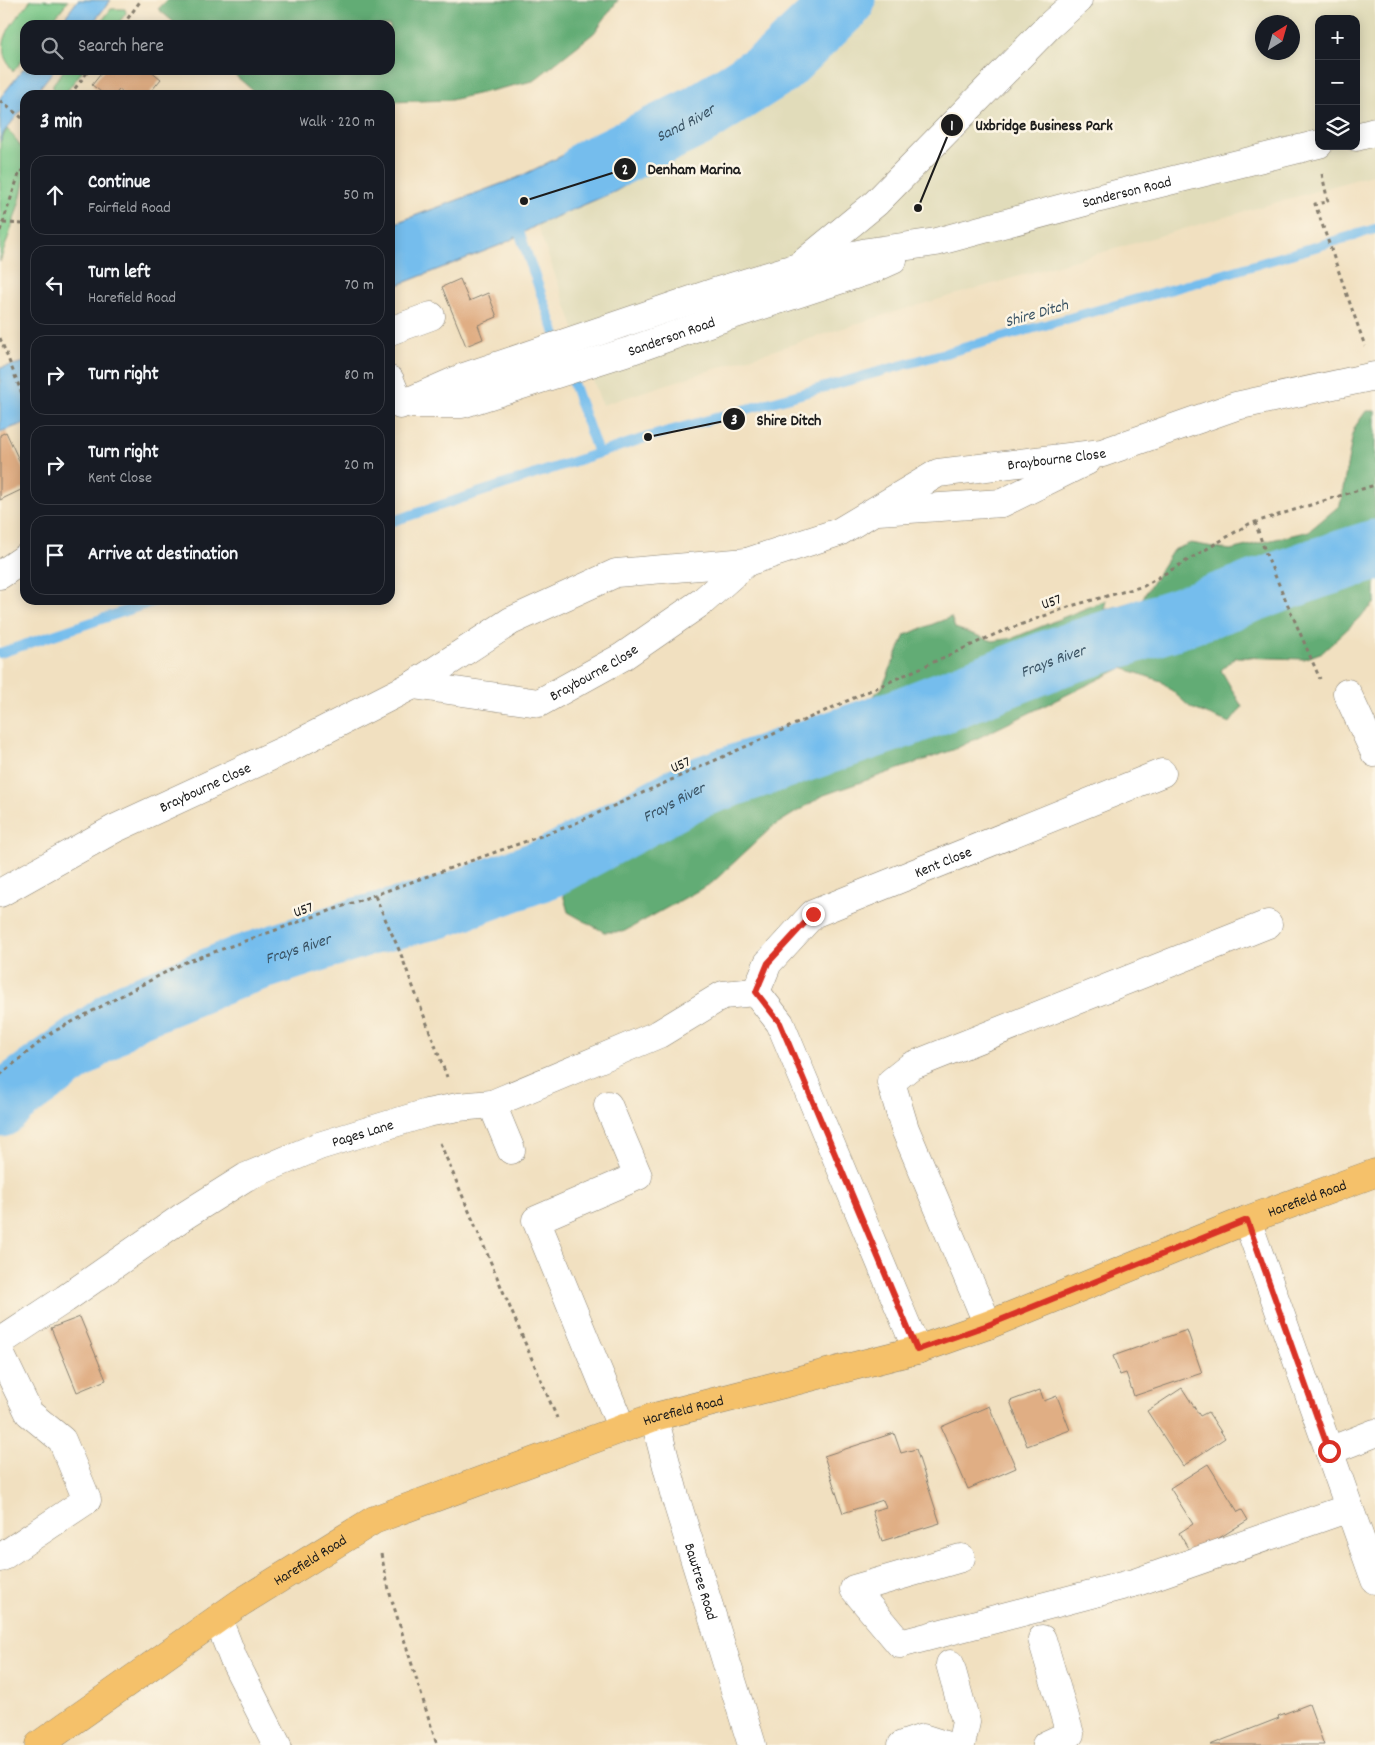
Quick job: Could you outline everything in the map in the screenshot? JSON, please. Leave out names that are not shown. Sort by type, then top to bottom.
[{"type":"main road","name":"Harefield Road","points":[[39,1745],[240,1602],[374,1520],[654,1417],[917,1350],[988,1325],[1247,1220],[1375,1173]]},
{"type":"street","points":[[798,267],[876,203],[1049,26],[1078,0]]},
{"type":"street","points":[[1360,136],[1375,132]]},
{"type":"street","name":"Sanderson Road","points":[[395,397],[464,377],[715,292],[798,267],[889,248],[936,242],[1096,199],[1315,145]]},
{"type":"street","points":[[860,216],[889,248]]},
{"type":"street","name":"Sanderson Road","points":[[395,398],[462,404],[873,269],[936,242]]},
{"type":"street","points":[[395,329],[431,316]]},
{"type":"street","name":"Braybourne Close","points":[[0,893],[114,829],[289,748],[413,685],[511,621],[616,573],[747,562],[839,532],[938,473],[1102,453],[1236,406],[1375,376]]},
{"type":"street","points":[[874,511],[1002,504],[1102,453]]},
{"type":"street","points":[[0,575],[20,561]]},
{"type":"street","name":"Braybourne Close","points":[[413,685],[539,703],[622,657],[703,601],[747,562]]},
{"type":"street","points":[[1347,693],[1375,753]]},
{"type":"street","name":"Kent Close","points":[[756,992],[768,963],[813,914],[1162,774]]},
{"type":"street","points":[[988,1325],[904,1129],[891,1082],[911,1066],[1268,924]]},
{"type":"street","points":[[756,992],[780,1023],[917,1350]]},
{"type":"street","name":"Pages Lane","points":[[0,1342],[184,1216],[246,1177],[319,1146],[427,1113],[458,1107],[492,1104],[659,1034],[723,995],[756,992]]},
{"type":"street","points":[[492,1104],[511,1150]]},
{"type":"street","points":[[608,1105],[638,1176],[536,1220],[622,1429]]},
{"type":"street","points":[[1247,1220],[1375,1580]]},
{"type":"street","points":[[0,1353],[29,1413],[62,1440],[88,1500],[0,1558]]},
{"type":"street","name":"Bawtree Road","points":[[654,1417],[674,1492],[752,1745]]},
{"type":"street","points":[[1329,1451],[1375,1433]]},
{"type":"street","points":[[961,1558],[854,1589],[900,1644],[1137,1582],[1349,1508]]},
{"type":"street","points":[[218,1619],[233,1658],[277,1745]]},
{"type":"street","points":[[1042,1639],[1070,1734],[1046,1745]]},
{"type":"street","points":[[950,1664],[966,1722],[961,1745]]},
{"type":"street","points":[[902,1745],[923,1738],[945,1745]]},
{"type":"path","points":[[127,20],[141,0]]},
{"type":"path","points":[[74,90],[85,75]]},
{"type":"path","points":[[0,101],[20,116]]},
{"type":"path","points":[[0,231],[20,171]]},
{"type":"path","points":[[1322,174],[1328,202],[1315,204],[1365,348]]},
{"type":"path","points":[[2,223],[20,224]]},
{"type":"path","points":[[0,338],[20,388]]},
{"type":"path","name":"U57","points":[[0,1075],[51,1033],[184,963],[569,826],[998,633],[1071,606],[1144,586],[1248,524],[1375,485]]},
{"type":"path","points":[[1255,522],[1267,557],[1323,687],[1347,693]]},
{"type":"path","points":[[375,896],[400,952],[458,1107]]},
{"type":"path","points":[[427,1113],[556,1415],[568,1448]]},
{"type":"path","points":[[374,1520],[390,1594],[437,1745]]},
{"type":"shaded area","points":[[848,0],[1375,0],[1375,174],[884,315],[602,405],[537,225],[616,191],[680,153],[763,86]]},
{"type":"green space","points":[[31,0],[68,1],[53,20],[20,20],[20,63],[13,72],[6,61],[4,46],[8,32],[16,18]]},
{"type":"green space","points":[[167,0],[618,0],[594,33],[533,81],[451,100],[395,102],[395,90],[252,90],[235,75],[395,75],[395,20],[171,20],[158,9]]},
{"type":"green space","points":[[111,9],[125,9],[126,13],[121,20],[103,20]]},
{"type":"green space","points":[[60,75],[79,75],[68,90],[53,90],[53,84]]},
{"type":"green space","points":[[7,129],[20,146],[20,200],[0,262],[0,142]]},
{"type":"green space","points":[[1366,411],[1375,411],[1375,603],[1323,652],[1304,659],[1236,657],[1221,670],[1242,707],[1230,723],[1191,708],[1161,681],[1122,668],[953,750],[824,795],[772,827],[712,883],[623,932],[604,932],[568,912],[563,894],[582,840],[615,820],[694,801],[852,714],[882,688],[905,635],[951,617],[955,628],[993,641],[1013,638],[1106,600],[1104,610],[1142,599],[1173,550],[1191,543],[1230,550],[1309,531],[1340,505],[1354,428]]},
{"type":"water","points":[[78,0],[111,0],[95,20],[63,20]]},
{"type":"water","points":[[20,73],[20,75],[50,75],[38,90],[20,90],[20,112],[4,132],[0,142],[0,98]]},
{"type":"water","points":[[650,112],[680,153],[616,191],[537,225],[503,244],[395,286],[395,223],[517,178]]},
{"type":"water","points":[[20,363],[20,425],[0,432],[0,368]]},
{"type":"building","points":[[100,75],[156,75],[161,79],[152,90],[98,90],[92,85]]},
{"type":"building","points":[[460,279],[469,301],[488,293],[497,317],[478,325],[483,339],[466,346],[442,287]]},
{"type":"building","points":[[6,432],[20,462],[20,490],[0,500],[0,435]]},
{"type":"building","points":[[80,1317],[106,1380],[77,1392],[51,1328]]},
{"type":"building","points":[[1187,1330],[1202,1373],[1134,1396],[1126,1373],[1120,1375],[1113,1356]]},
{"type":"building","points":[[1182,1388],[1200,1416],[1208,1412],[1225,1438],[1183,1466],[1147,1411]]},
{"type":"building","points":[[1040,1390],[1044,1401],[1057,1396],[1070,1430],[1027,1446],[1010,1401]]},
{"type":"building","points":[[989,1406],[1016,1468],[968,1489],[941,1427]]},
{"type":"building","points":[[894,1433],[901,1453],[916,1449],[940,1523],[882,1541],[872,1511],[886,1507],[883,1500],[843,1513],[824,1456]]},
{"type":"building","points":[[1208,1464],[1238,1512],[1242,1510],[1248,1520],[1192,1555],[1179,1533],[1193,1524],[1170,1488]]},
{"type":"building","points":[[1309,1704],[1324,1745],[1210,1745],[1279,1718],[1278,1716]]},
{"type":"waterway","name":"Sand River","points":[[590,169],[696,117],[778,65],[845,0]]},
{"type":"waterway","points":[[516,223],[559,344]]},
{"type":"waterway","name":"Shire Ditch","points":[[395,520],[648,437],[1201,281],[1375,229]]},
{"type":"waterway","points":[[569,372],[598,453]]},
{"type":"waterway","name":"Frays River","points":[[0,1107],[11,1096],[130,1011],[241,966],[361,927],[438,908],[548,868],[697,788],[902,718],[1058,657],[1179,618],[1312,570],[1375,550]]},
{"type":"waterway","name":"Shire Ditch","points":[[0,653],[143,605]]},
{"type":"place","name":"Denham Marina","points":[[524,201]]},
{"type":"place","name":"Uxbridge Business Park","points":[[918,208]]},
{"type":"place","name":"Shire Ditch","points":[[648,437]]},
{"type":"route","points":[[813,914],[768,963],[756,992],[780,1023],[917,1350],[988,1325],[1247,1220],[1329,1451]]}]
